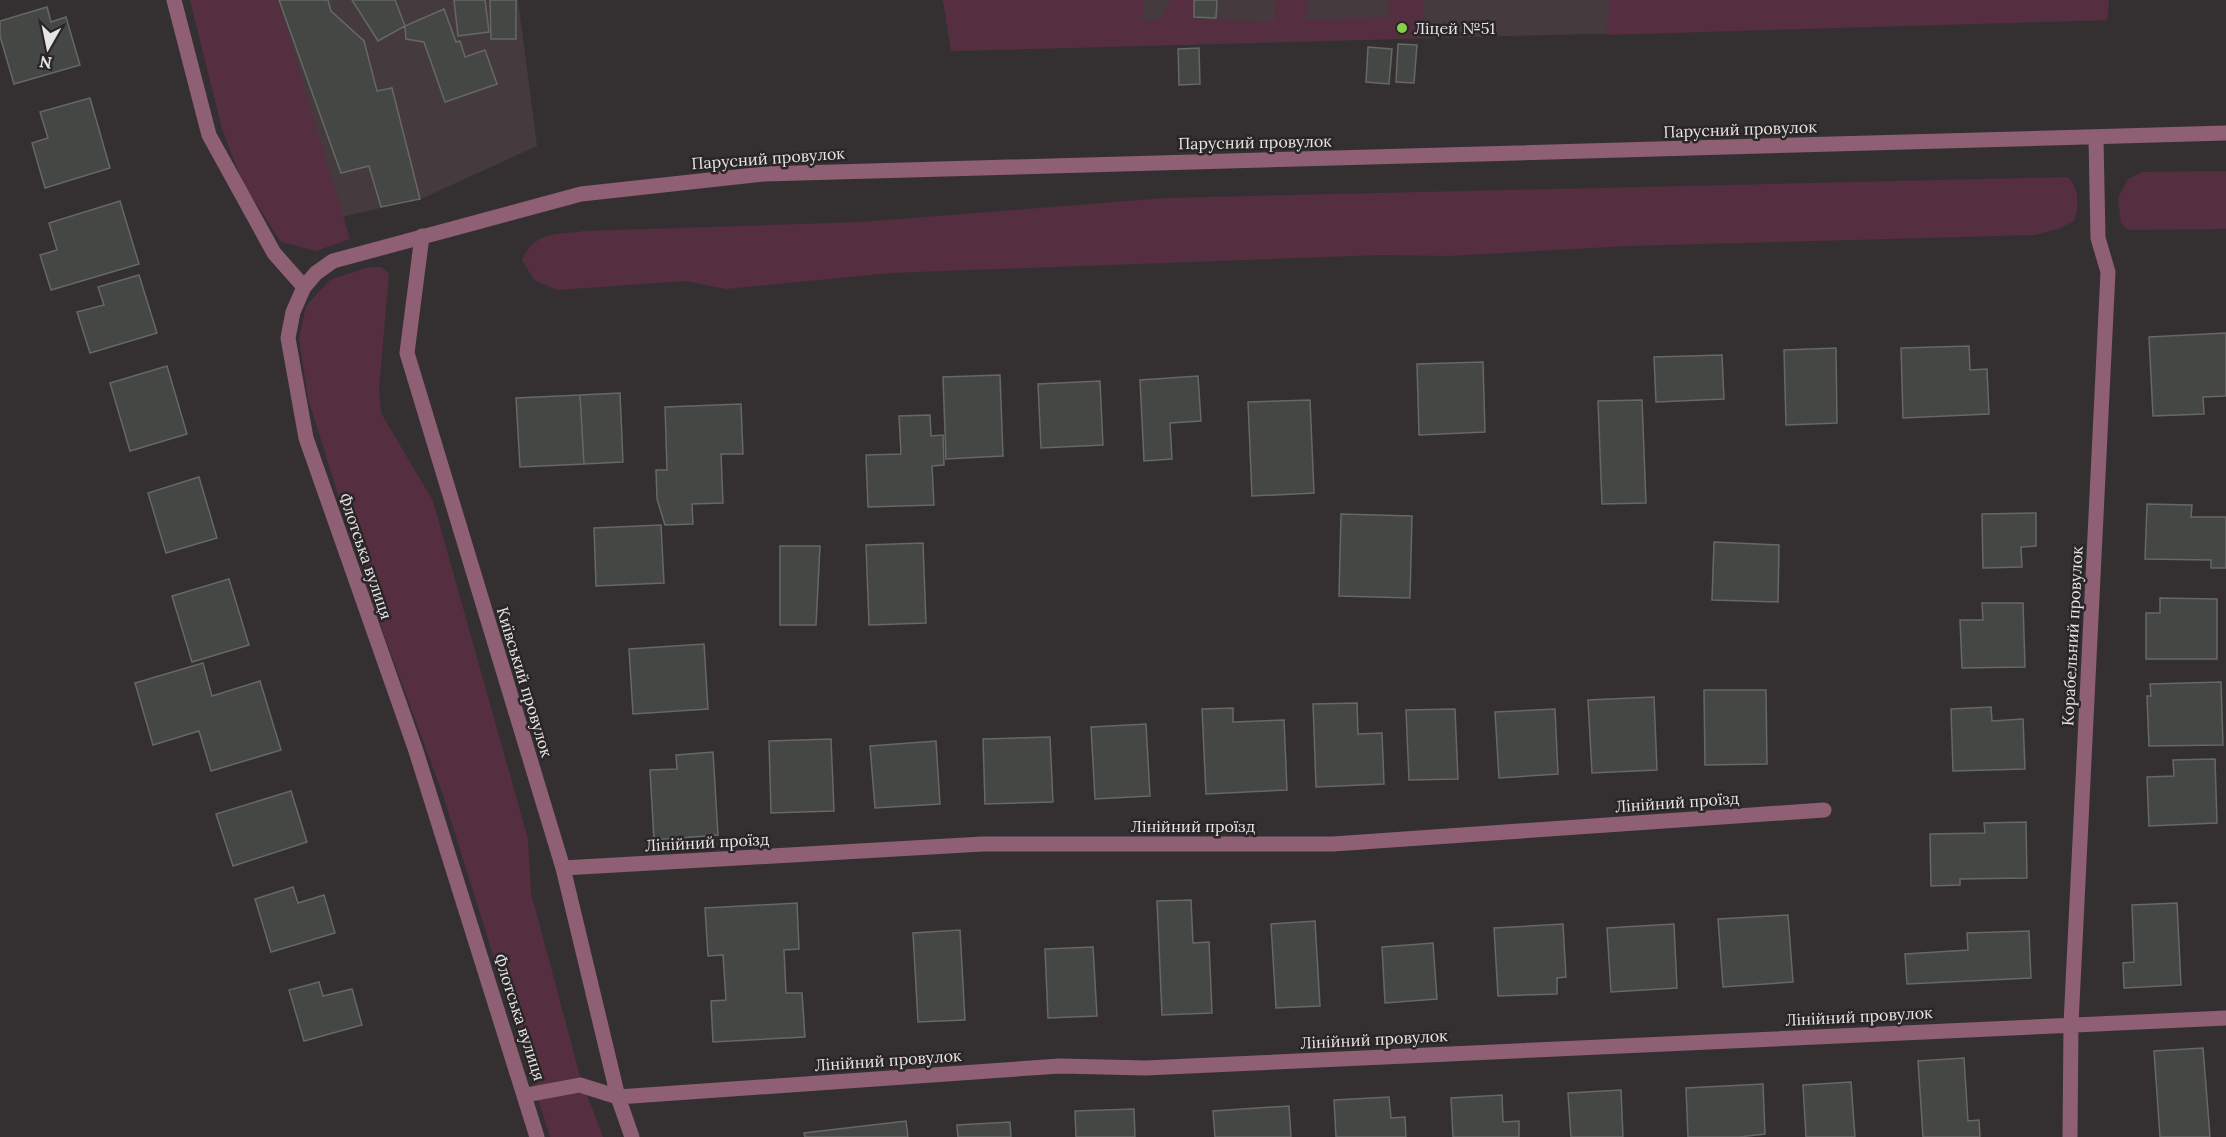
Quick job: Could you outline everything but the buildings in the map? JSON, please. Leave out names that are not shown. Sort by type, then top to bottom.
[{"type":"street","points":[[174,0],[208,135],[274,253],[304,287]]},
{"type":"street","name":"Парусний провулок","points":[[304,287],[316,273],[333,261],[581,194],[764,174],[2226,133]]},
{"type":"street","name":"Корабельний провулок","points":[[2070,1137],[2071,1024],[2108,272],[2098,238],[2097,138]]},
{"type":"street","name":"Київський провулок","points":[[422,237],[407,353],[563,868],[618,1097],[632,1137]]},
{"type":"street","name":"Флотська вулиця","points":[[304,287],[293,312],[288,338],[306,438],[415,748],[526,1095],[537,1137]]},
{"type":"street","name":"Лінійний проїзд","points":[[563,868],[983,844],[1333,844],[1824,810]]},
{"type":"street","name":"Лінійний провулок","points":[[526,1095],[579,1085],[618,1097],[1060,1066],[1146,1068],[2226,1018]]},
{"type":"shaded area","points":[[190,0],[278,0],[350,239],[316,251],[281,242],[242,181],[222,129]]},
{"type":"shaded area","points":[[278,0],[518,0],[537,146],[423,198],[342,217]]},
{"type":"shaded area","name":"Ліцей №51","points":[[943,0],[2109,0],[2107,20],[951,51]]},
{"type":"shaded area","points":[[943,0],[1143,0],[1144,21],[1158,20],[1171,0],[1193,0],[1193,19],[1274,22],[1276,0],[1308,0],[1306,20],[1387,17],[1389,0],[1423,0],[1422,38],[951,51]]},
{"type":"shaded area","points":[[1610,0],[2109,0],[2107,20],[1606,35]]},
{"type":"shaded area","points":[[2226,171],[2226,229],[2128,230],[2121,223],[2118,198],[2128,179],[2142,172]]},
{"type":"shaded area","points":[[2067,177],[2074,186],[2077,198],[2074,221],[2058,229],[2035,235],[1627,246],[1448,256],[1382,255],[890,273],[726,289],[686,281],[557,290],[534,280],[522,260],[533,244],[540,239],[556,234],[584,231],[861,222],[1166,198]]},
{"type":"shaded area","points":[[369,267],[381,267],[389,273],[379,388],[381,413],[433,501],[528,839],[531,893],[580,1076],[603,1137],[550,1137],[443,795],[369,594],[308,398],[299,339],[306,306],[330,280]]},
{"type":"place","name":"Ліцей №51","points":[[1402,28]]}]
